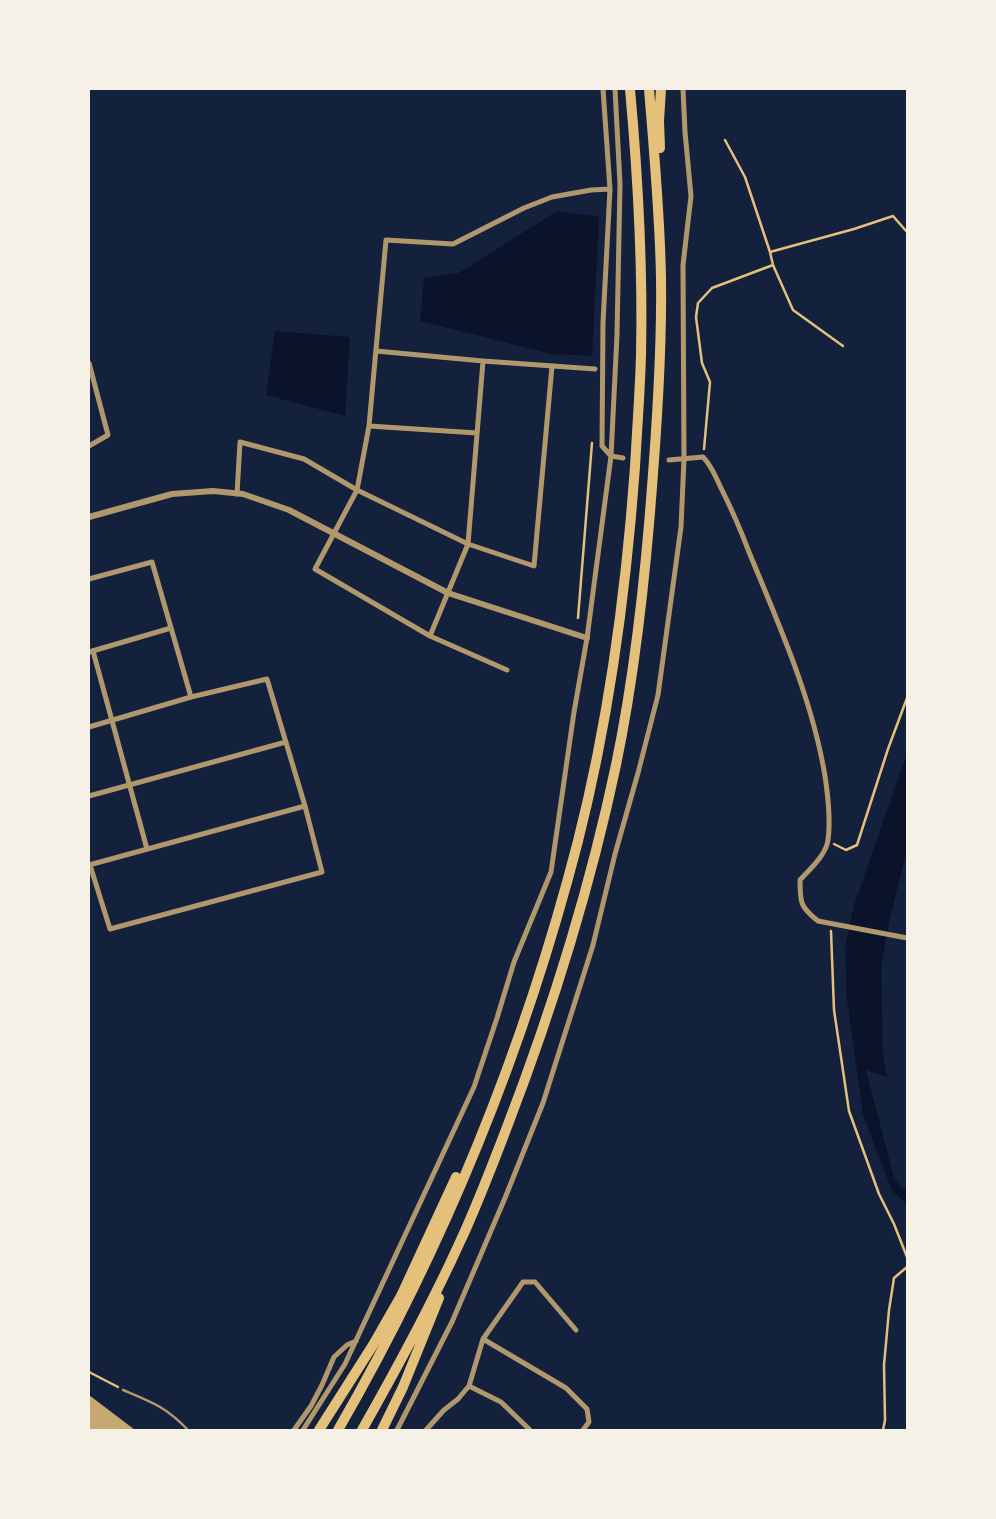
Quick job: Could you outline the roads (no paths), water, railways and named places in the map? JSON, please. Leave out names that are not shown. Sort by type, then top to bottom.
[{"type":"highway","points":[[338,1430],[416,1284],[472,1158],[505,1076],[532,999],[578,840],[595,763],[624,590],[632,507],[641,356],[639,197],[630,89]]},
{"type":"highway","points":[[382,1430],[403,1387],[428,1327],[514,1110],[549,1010],[574,930],[615,766],[633,664],[644,580],[656,435],[661,274],[649,89]]},
{"type":"highway","points":[[656,435],[664,371],[666,313],[666,248],[659,121],[661,89]]},
{"type":"highway","points":[[319,1430],[369,1353],[401,1296],[473,1140],[505,1076]]},
{"type":"highway","points":[[362,1430],[460,1244]]},
{"type":"street","points":[[603,89],[610,189],[603,323],[602,446],[611,456],[623,458]]},
{"type":"street","points":[[303,1430],[345,1364],[474,1087],[514,962],[551,872],[574,712],[587,638],[611,456],[618,335],[620,200],[615,89]]},
{"type":"street","points":[[397,1430],[452,1322],[543,1103],[593,944],[658,695],[681,527],[684,459],[683,265],[691,196],[683,89]]},
{"type":"street","points":[[507,670],[430,636],[315,570],[357,490],[370,426],[386,240],[453,244],[524,208],[552,197],[591,190],[610,189]]},
{"type":"street","points":[[376,351],[596,369]]},
{"type":"street","points":[[430,636],[468,544],[483,361]]},
{"type":"street","points":[[89,363],[108,435],[89,446]]},
{"type":"street","points":[[237,494],[240,442],[304,458],[357,490],[468,544],[534,566],[552,366]]},
{"type":"street","points":[[89,392],[96,390]]},
{"type":"street","points":[[370,426],[477,433]]},
{"type":"street","points":[[669,460],[703,457],[710,464],[734,515],[788,647],[810,714],[821,755],[829,815],[828,841],[825,850],[800,880],[800,899],[806,912],[818,921],[907,938]]},
{"type":"street","points":[[89,517],[172,494],[213,491],[237,494],[289,510],[448,593],[587,638]]},
{"type":"street","points":[[89,579],[152,562],[191,697]]},
{"type":"street","points":[[147,849],[91,652],[171,628]]},
{"type":"street","points":[[89,727],[191,697],[268,679],[306,806],[322,872],[110,929],[89,865],[306,806]]},
{"type":"street","points":[[89,796],[286,742]]},
{"type":"street","points":[[426,1430],[469,1386],[483,1339],[523,1282],[535,1282],[576,1330]]},
{"type":"street","points":[[483,1339],[566,1388],[587,1409],[589,1422],[583,1430]]},
{"type":"street","points":[[294,1430],[322,1385],[334,1357],[347,1345],[356,1341]]},
{"type":"street","points":[[469,1386],[501,1402],[530,1430]]},
{"type":"lane","points":[[123,1390],[158,1405],[175,1416],[188,1430]]},
{"type":"water","points":[[557,211],[599,217],[592,356],[551,354],[420,321],[424,278],[459,273]]},
{"type":"water","points":[[275,331],[350,337],[345,416],[266,395]]},
{"type":"water","points":[[907,753],[907,849],[890,918],[881,966],[883,1053],[887,1077],[866,1070],[894,1178],[902,1188],[907,1188],[907,1204],[892,1191],[863,1115],[847,999],[845,947],[854,905]]}]
